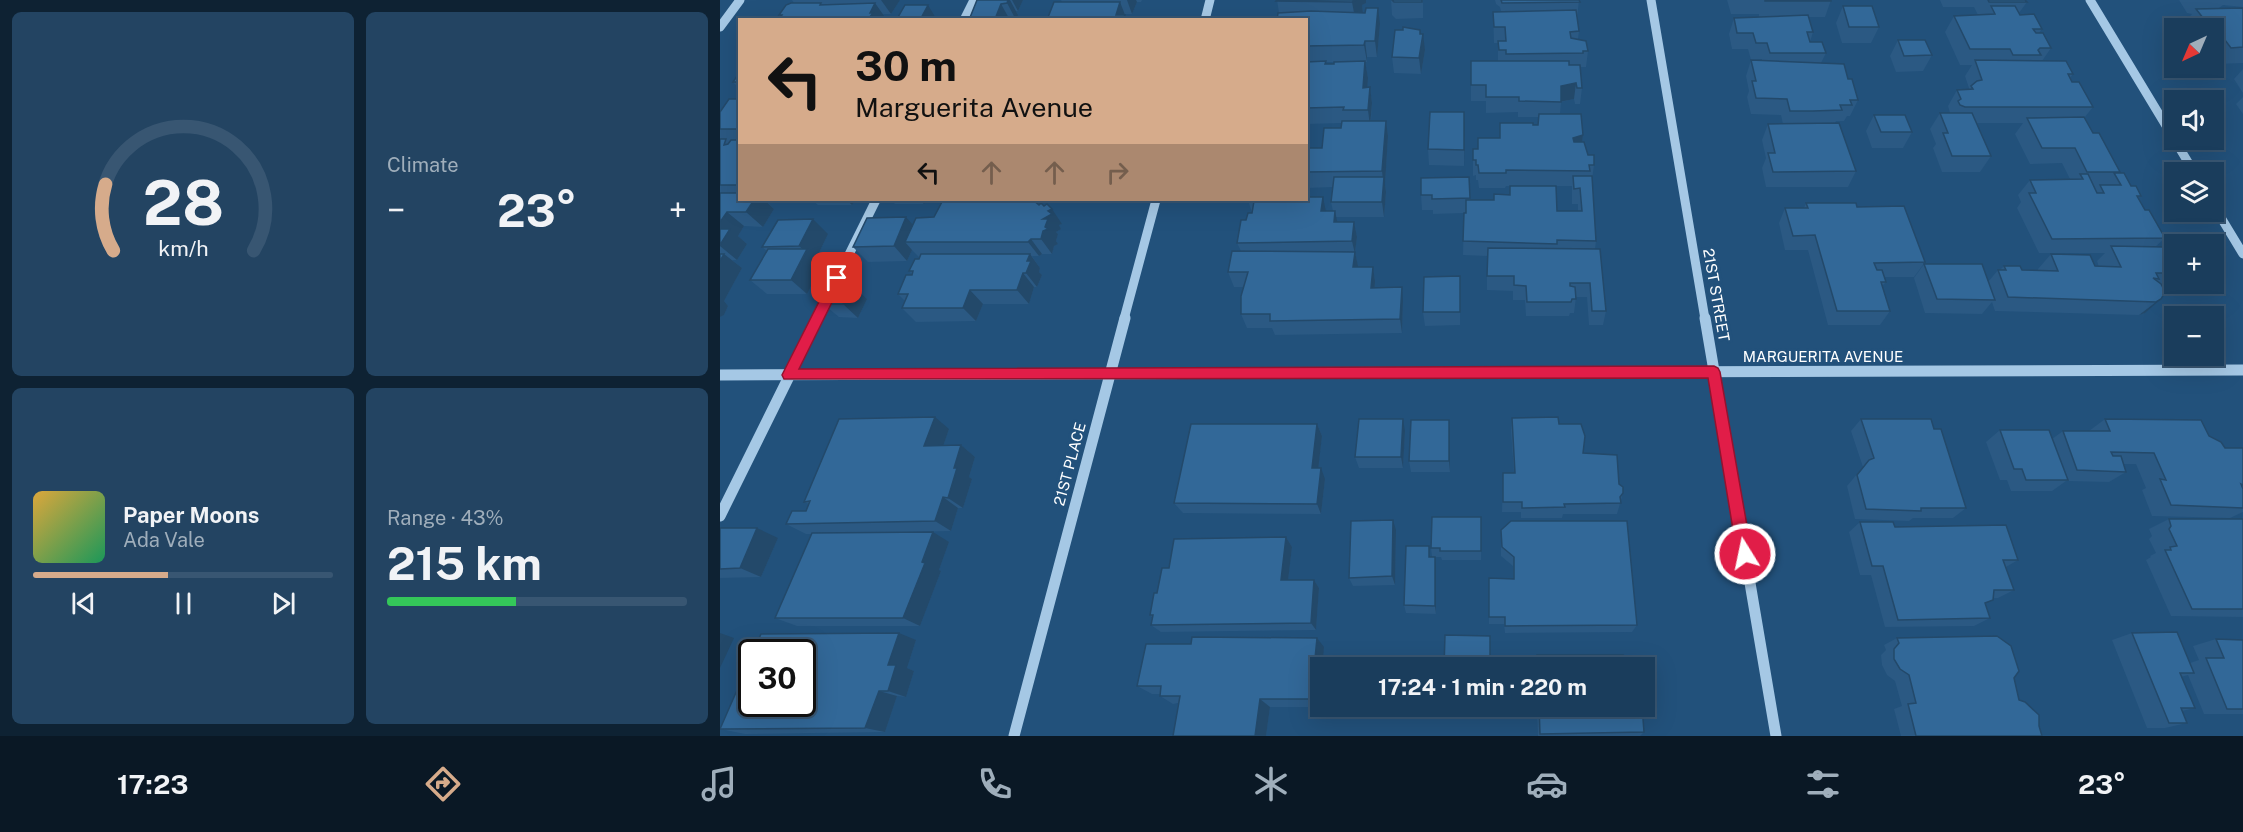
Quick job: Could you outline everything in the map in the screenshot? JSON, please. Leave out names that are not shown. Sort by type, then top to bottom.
[{"type":"street","points":[[720,27],[740,0]]},
{"type":"street","points":[[965,18],[974,0]]},
{"type":"street","points":[[1206,18],[1210,0]]},
{"type":"street","name":"21ST STREET","points":[[1651,0],[1776,736]]},
{"type":"street","points":[[2090,0],[2188,162]]},
{"type":"street","points":[[720,516],[876,201]]},
{"type":"street","name":"21ST PLACE","points":[[1014,736],[1156,201]]},
{"type":"street","points":[[2224,222],[2243,254]]},
{"type":"street","name":"MARGUERITA AVENUE","points":[[720,375],[2243,370]]},
{"type":"building","points":[[977,0],[1008,0],[1007,3],[1001,4],[995,18],[970,18]]},
{"type":"building","points":[[1277,0],[1356,0],[1352,2]]},
{"type":"building","points":[[1392,0],[1422,0],[1422,2],[1394,2]]},
{"type":"building","points":[[1501,0],[1579,0],[1580,2],[1502,3]]},
{"type":"building","points":[[1831,0],[1831,1],[1765,1]]},
{"type":"building","points":[[1988,0],[2025,0],[2027,2],[1989,2]]},
{"type":"building","points":[[1054,2],[1120,2],[1116,15],[1125,15],[1124,18],[1048,18]]},
{"type":"building","points":[[791,3],[821,3],[820,5],[875,3],[870,13],[873,13],[869,18],[780,18],[782,15],[779,15],[786,5]]},
{"type":"building","points":[[905,5],[928,5],[921,18],[898,18]]},
{"type":"building","points":[[1843,6],[1872,6],[1879,27],[1849,27]]},
{"type":"building","points":[[1991,6],[2015,6],[2020,15],[2034,14],[2042,29],[2033,29],[2036,33],[2043,33],[2051,48],[2040,48],[2038,50],[2041,55],[2013,55],[2010,49],[1970,49],[1954,16],[1995,14]]},
{"type":"building","points":[[1366,8],[1378,8],[1375,41],[1365,41],[1364,45],[1308,46],[1308,18],[1277,18],[1278,13],[1311,11],[1365,13]]},
{"type":"building","points":[[2243,8],[2243,47],[2231,48],[2224,40],[2224,18],[2203,18],[2196,9]]},
{"type":"building","points":[[1576,10],[1579,31],[1570,32],[1571,38],[1586,41],[1588,51],[1583,51],[1583,53],[1506,54],[1506,50],[1499,50],[1498,41],[1506,41],[1505,27],[1494,27],[1493,12]]},
{"type":"building","points":[[1808,15],[1813,32],[1807,32],[1810,42],[1822,42],[1826,53],[1770,53],[1767,43],[1756,43],[1753,33],[1737,33],[1734,18]]},
{"type":"building","points":[[1403,27],[1420,30],[1420,34],[1423,34],[1419,58],[1392,57],[1395,30],[1403,30]]},
{"type":"building","points":[[1898,40],[1925,40],[1932,55],[1904,56]]},
{"type":"building","points":[[1751,60],[1844,64],[1848,79],[1852,79],[1858,100],[1850,100],[1852,105],[1840,105],[1842,110],[1790,111],[1787,99],[1756,98],[1752,81],[1756,81]]},
{"type":"building","points":[[1975,60],[2066,61],[2073,74],[2068,74],[2072,82],[2079,82],[2093,107],[1965,107],[1958,101],[1961,99],[1957,90],[1973,89],[1971,86],[1982,80]]},
{"type":"building","points":[[1326,61],[1325,64],[1334,64],[1334,62],[1365,61],[1363,88],[1370,87],[1368,110],[1343,110],[1344,107],[1308,108],[1308,62]]},
{"type":"building","points":[[1471,61],[1569,61],[1569,65],[1580,65],[1582,88],[1577,88],[1576,83],[1561,86],[1561,102],[1519,101],[1519,97],[1486,97],[1486,85],[1471,85]]},
{"type":"building","points":[[729,99],[738,99],[738,129],[720,129],[720,112]]},
{"type":"building","points":[[1430,112],[1464,112],[1464,150],[1428,149]]},
{"type":"building","points":[[1940,113],[1972,113],[1991,156],[1952,156],[1943,133],[1948,133]]},
{"type":"building","points":[[1539,114],[1581,114],[1583,135],[1573,138],[1574,142],[1584,142],[1588,155],[1594,155],[1594,165],[1589,165],[1590,171],[1506,170],[1506,173],[1479,173],[1476,160],[1473,160],[1473,149],[1478,149],[1478,138],[1500,138],[1500,123],[1538,125]]},
{"type":"building","points":[[1874,115],[1905,115],[1912,132],[1881,132]]},
{"type":"building","points":[[2084,117],[2093,133],[2099,133],[2120,172],[2087,172],[2075,148],[2042,148],[2027,118]]},
{"type":"building","points":[[1342,121],[1386,121],[1382,171],[1308,172],[1308,148],[1322,148],[1324,128],[1341,128]]},
{"type":"building","points":[[1839,123],[1856,171],[1773,172],[1768,153],[1775,153],[1768,124]]},
{"type":"building","points":[[720,139],[726,139],[724,145],[731,140],[738,140],[738,185],[720,185]]},
{"type":"building","points":[[2114,173],[2124,173],[2131,186],[2136,186],[2141,196],[2137,196],[2145,210],[2149,210],[2164,238],[2052,239],[2029,193],[2036,193],[2030,180],[2083,179],[2080,174],[2088,174],[2097,193],[2104,193],[2100,185],[2121,185]]},
{"type":"building","points":[[1573,176],[1592,176],[1596,241],[1557,240],[1557,244],[1463,241],[1466,200],[1494,200],[1494,194],[1510,195],[1510,186],[1556,186],[1557,211],[1582,211],[1580,188],[1574,189]]},
{"type":"building","points":[[1334,177],[1384,177],[1382,202],[1331,202]]},
{"type":"building","points":[[1469,177],[1470,198],[1432,199],[1432,195],[1421,195],[1421,178]]},
{"type":"building","points":[[720,193],[738,193],[738,201],[753,201],[746,212],[727,212],[720,222]]},
{"type":"building","points":[[1308,197],[1323,197],[1321,211],[1335,211],[1334,222],[1354,222],[1352,241],[1237,243],[1241,220],[1246,220],[1248,213],[1252,213],[1254,201],[1308,201]]},
{"type":"building","points":[[942,201],[1034,201],[1039,205],[1047,204],[1052,209],[1048,211],[1052,214],[1043,219],[1048,219],[1045,227],[1048,229],[1043,231],[1041,239],[1031,239],[1028,242],[905,242],[916,218],[934,217]]},
{"type":"building","points":[[1806,203],[1856,203],[1857,207],[1904,206],[1925,262],[1874,263],[1877,270],[1882,270],[1886,282],[1881,282],[1890,311],[1837,311],[1815,235],[1793,236],[1785,208],[1808,208]]},
{"type":"building","points":[[906,217],[894,246],[853,247],[867,218]]},
{"type":"building","points":[[813,219],[799,246],[762,247],[778,220]]},
{"type":"building","points":[[720,229],[730,229],[720,245]]},
{"type":"building","points":[[2111,246],[2164,247],[2164,273],[2156,273],[2159,279],[2153,278],[2161,284],[2164,290],[2161,299],[2156,302],[2008,297],[1998,270],[2006,270],[2004,266],[2020,266],[2022,270],[2058,271],[2051,254],[2090,255],[2095,266],[2121,267]]},
{"type":"building","points":[[1488,248],[1600,249],[1606,311],[1592,311],[1590,283],[1570,283],[1570,286],[1575,287],[1576,299],[1572,299],[1571,302],[1527,302],[1526,286],[1514,285],[1514,276],[1487,276]]},
{"type":"building","points":[[768,249],[807,249],[791,280],[750,280]]},
{"type":"building","points":[[1232,251],[1355,252],[1353,267],[1373,267],[1371,288],[1402,287],[1400,319],[1270,321],[1270,314],[1241,314],[1241,296],[1248,272],[1228,272]]},
{"type":"building","points":[[921,254],[1030,254],[1027,261],[1031,261],[1026,273],[1023,273],[1017,290],[970,290],[963,308],[902,308],[908,294],[898,294],[906,275],[912,275],[913,271],[909,271],[915,259],[919,259]]},
{"type":"building","points":[[1924,264],[1982,264],[1995,300],[1937,299]]},
{"type":"building","points":[[1460,276],[1460,312],[1423,312],[1424,277]]},
{"type":"building","points":[[833,285],[852,285],[843,304],[823,304]]},
{"type":"building","points":[[935,417],[924,446],[961,445],[948,498],[943,497],[935,521],[786,524],[792,511],[806,511],[810,501],[804,502],[839,419]]},
{"type":"building","points":[[1558,417],[1559,424],[1581,424],[1585,436],[1583,453],[1617,455],[1619,484],[1623,487],[1621,503],[1564,504],[1565,507],[1522,508],[1522,502],[1503,502],[1503,473],[1515,473],[1512,418]]},
{"type":"building","points":[[1359,419],[1403,419],[1401,457],[1355,457]]},
{"type":"building","points":[[1861,419],[1931,419],[1934,429],[1941,429],[1966,508],[1921,508],[1921,511],[1866,509],[1857,475],[1869,460],[1874,458]]},
{"type":"building","points":[[2105,419],[2201,420],[2209,436],[2221,442],[2225,448],[2243,448],[2243,485],[2241,484],[2243,508],[2171,505],[2160,479],[2166,480],[2154,453],[2111,452],[2113,456],[2121,456],[2126,472],[2077,470],[2063,431],[2110,431]]},
{"type":"building","points":[[1411,420],[1449,420],[1449,461],[1409,461]]},
{"type":"building","points":[[1191,424],[1317,424],[1312,468],[1321,468],[1317,504],[1174,503]]},
{"type":"building","points":[[2000,430],[2049,430],[2068,480],[2026,480],[2022,469],[2014,469]]},
{"type":"building","points":[[1432,517],[1481,517],[1481,551],[1440,551],[1440,548],[1431,548]]},
{"type":"building","points":[[2169,519],[2243,519],[2243,609],[2192,609],[2165,550],[2171,550],[2170,547],[2177,546],[2169,529],[2171,526]]},
{"type":"building","points":[[1393,520],[1392,576],[1349,578],[1351,521]]},
{"type":"building","points":[[1511,521],[1627,521],[1637,625],[1505,626],[1505,617],[1489,617],[1489,578],[1514,579],[1514,557],[1502,547],[1501,530]]},
{"type":"building","points":[[1860,522],[1893,522],[1895,527],[2006,525],[2018,560],[2003,560],[2014,590],[1994,590],[1993,600],[1985,603],[1990,618],[1898,620],[1883,566],[1872,566]]},
{"type":"building","points":[[720,528],[757,528],[740,568],[720,569]]},
{"type":"building","points":[[933,532],[922,562],[925,563],[903,618],[775,618],[812,533]]},
{"type":"building","points":[[1286,537],[1281,580],[1314,580],[1311,623],[1151,625],[1153,615],[1150,615],[1154,593],[1157,593],[1162,568],[1169,568],[1174,539]]},
{"type":"building","points":[[1406,546],[1429,546],[1429,557],[1435,557],[1435,606],[1404,605]]},
{"type":"building","points":[[2177,632],[2194,673],[2180,673],[2195,708],[2181,708],[2187,723],[2169,723],[2132,633]]},
{"type":"building","points":[[899,633],[888,665],[896,665],[888,691],[879,691],[865,728],[720,729],[738,688],[738,717],[816,717],[816,639],[759,639],[761,634]]},
{"type":"building","points":[[1445,635],[1490,636],[1490,657],[1444,657]]},
{"type":"building","points":[[1997,636],[2011,646],[2019,671],[2014,678],[2019,700],[2025,702],[2039,715],[2042,736],[1916,736],[1908,704],[1916,703],[1909,675],[1900,669],[1894,659],[1894,649],[1899,643],[1897,638]]},
{"type":"building","points":[[1192,637],[1317,638],[1315,657],[1310,657],[1310,699],[1260,699],[1255,736],[1173,736],[1180,696],[1160,696],[1161,686],[1137,686],[1146,644],[1191,644]]},
{"type":"building","points":[[2216,639],[2243,640],[2243,709],[2227,709],[2206,658],[2224,658]]},
{"type":"building","points":[[1537,655],[1623,655],[1626,657],[1537,657]]},
{"type":"building","points":[[1539,717],[1643,717],[1644,732],[1540,734]]},
{"type":"route","points":[[837,278],[789,375],[1714,372],[1745,554]]}]
